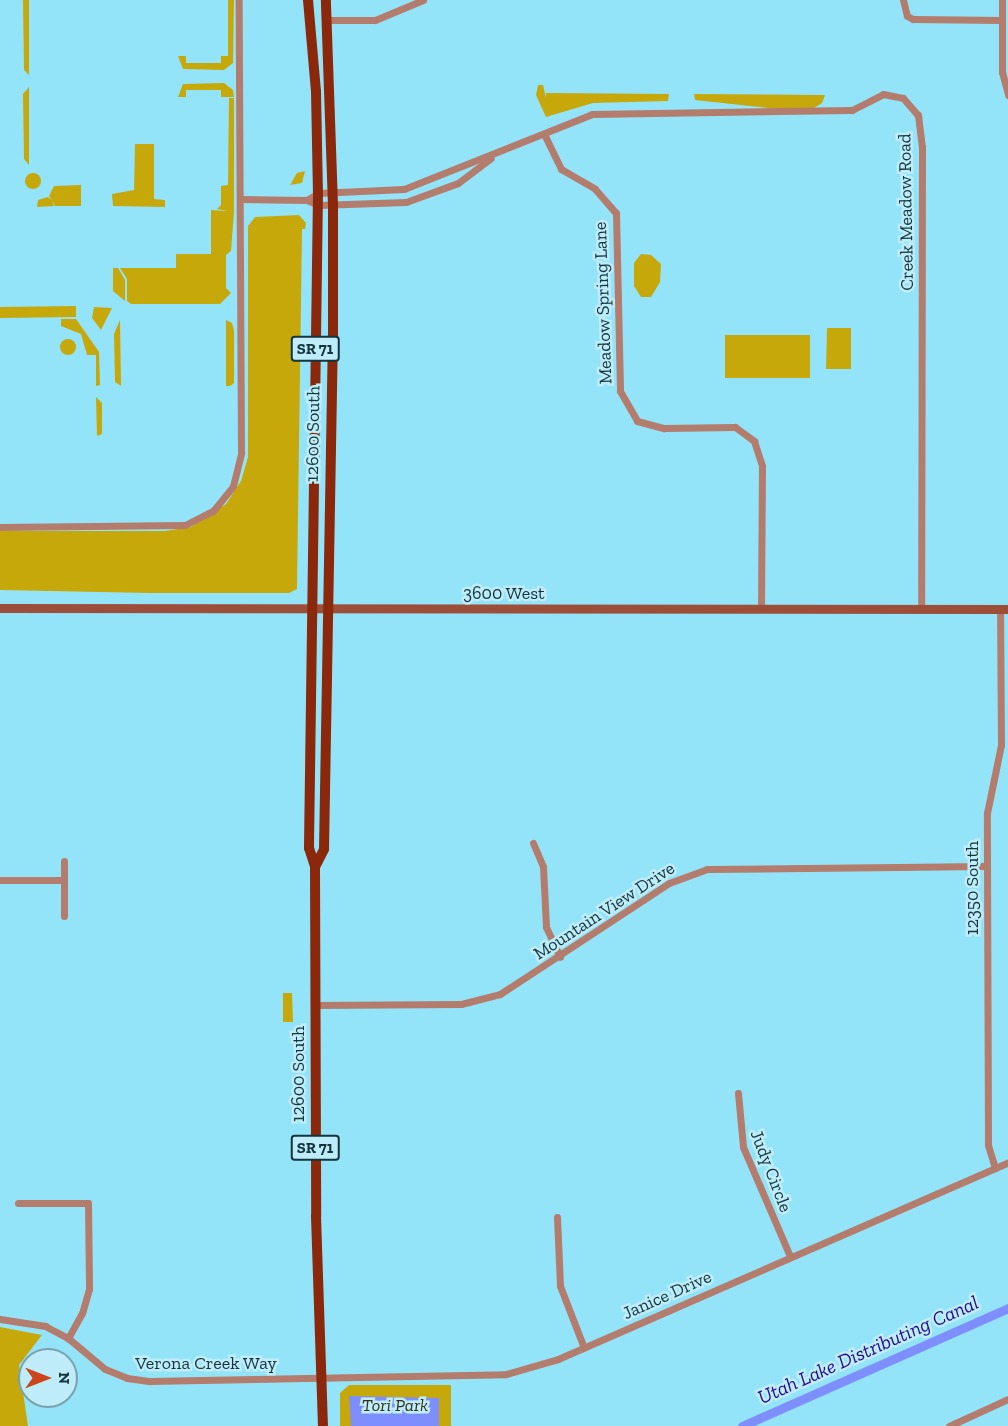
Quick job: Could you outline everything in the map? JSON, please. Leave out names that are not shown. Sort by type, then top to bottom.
[{"type":"main road","name":"12600 South","points":[[308,0],[316,91],[318,193],[309,848],[315,867],[315,1005],[323,1426]]},
{"type":"main road","name":"12600 South","points":[[315,867],[324,849],[333,205],[326,0]]},
{"type":"main road","name":"3600 West","points":[[0,608],[1004,609]]},
{"type":"street","points":[[0,527],[185,525],[213,512],[232,486],[241,453],[239,0]]},
{"type":"street","points":[[326,20],[375,20],[423,0]]},
{"type":"street","points":[[903,0],[907,16],[913,19],[1002,20]]},
{"type":"street","points":[[1002,0],[1002,72],[1008,95]]},
{"type":"street","name":"Creek Meadow Road","points":[[318,193],[404,189],[545,136],[592,114],[852,110],[883,93],[903,98],[918,115],[922,147],[921,609]]},
{"type":"street","name":"Meadow Spring Lane","points":[[545,136],[561,169],[596,189],[616,213],[620,392],[637,421],[664,428],[735,427],[754,441],[762,466],[761,609]]},
{"type":"street","name":"Creek Meadow Road","points":[[318,205],[406,202],[427,197],[458,183],[494,155]]},
{"type":"street","points":[[307,200],[318,193]]},
{"type":"street","points":[[240,199],[307,200],[318,205]]},
{"type":"street","name":"12350 South","points":[[995,1168],[988,1145],[988,801],[1001,745],[1004,609]]},
{"type":"street","points":[[533,843],[543,867],[546,927],[560,957]]},
{"type":"street","points":[[64,861],[64,916]]},
{"type":"street","name":"Mountain View Drive","points":[[315,1005],[475,1002],[512,989],[669,883],[707,869],[987,866]]},
{"type":"street","points":[[0,880],[64,880]]},
{"type":"street","name":"Judy Circle","points":[[738,1093],[743,1148],[790,1256]]},
{"type":"street","name":"Janice Drive","points":[[321,1377],[492,1376],[532,1369],[1008,1162]]},
{"type":"street","points":[[18,1203],[88,1203],[88,1295],[68,1338]]},
{"type":"street","points":[[557,1217],[560,1286],[584,1348]]},
{"type":"street","name":"Verona Creek Way","points":[[0,1319],[32,1321],[68,1338],[97,1364],[127,1378],[321,1377]]},
{"type":"street","points":[[949,1426],[1008,1400]]},
{"type":"green space","points":[[23,0],[29,0],[29,75],[24,70]]},
{"type":"green space","points":[[228,0],[234,0],[233,63],[224,70],[183,69],[178,56],[186,56],[186,63],[221,63],[221,56],[228,56]]},
{"type":"green space","points":[[224,83],[233,90],[234,97],[221,97],[221,90],[186,90],[186,97],[178,97],[183,84]]},
{"type":"green space","points":[[538,85],[543,85],[546,98],[546,93],[669,94],[668,101],[593,103],[546,117],[536,95]]},
{"type":"green space","points":[[29,87],[29,165],[24,159],[23,94]]},
{"type":"green space","points":[[694,94],[825,95],[822,103],[814,108],[768,108],[695,100]]},
{"type":"green space","points":[[229,98],[234,98],[234,212],[231,251],[226,255],[226,288],[231,293],[220,304],[131,304],[127,301],[127,279],[120,268],[176,268],[176,254],[211,254],[211,210],[228,211],[217,209],[221,205],[221,186],[228,185]]},
{"type":"green space","points":[[135,144],[154,144],[154,199],[165,200],[165,207],[113,206],[112,194],[134,190]]},
{"type":"green space","points":[[305,171],[302,183],[290,185],[297,173]]},
{"type":"green space","points":[[33,173],[41,181],[33,189],[25,181]]},
{"type":"green space","points":[[81,185],[81,206],[55,206],[49,196],[54,186]]},
{"type":"green space","points":[[48,197],[54,206],[37,207],[38,200]]},
{"type":"green space","points":[[299,215],[306,223],[305,229],[302,229],[297,589],[289,593],[0,590],[0,531],[165,531],[191,527],[226,504],[241,481],[248,457],[248,226],[255,217]]},
{"type":"green space","points":[[641,254],[651,255],[661,264],[660,282],[651,297],[641,297],[634,286],[634,263]]},
{"type":"green space","points":[[113,268],[118,268],[125,280],[125,301],[113,291]]},
{"type":"green space","points":[[76,306],[76,317],[0,318],[0,307]]},
{"type":"green space","points":[[94,307],[112,308],[101,330],[92,318]]},
{"type":"green space","points":[[61,319],[76,319],[99,352],[100,385],[96,386],[96,355],[87,355],[81,334],[61,326]]},
{"type":"green space","points":[[120,320],[121,386],[115,382],[114,334]]},
{"type":"green space","points":[[226,320],[232,323],[234,331],[234,383],[230,386],[226,386]]},
{"type":"green space","points":[[827,328],[851,328],[851,369],[826,369]]},
{"type":"green space","points":[[725,335],[810,335],[810,378],[725,378]]},
{"type":"green space","points":[[65,339],[71,339],[76,347],[74,353],[65,355],[60,350],[60,344]]},
{"type":"green space","points":[[96,397],[102,403],[102,434],[97,436]]},
{"type":"green space","points":[[283,993],[292,993],[293,1022],[283,1022]]},
{"type":"green space","points":[[0,1327],[42,1335],[32,1348],[18,1348],[18,1408],[25,1408],[28,1426],[0,1426]]},
{"type":"green space","name":"Tori Park","points":[[349,1385],[451,1385],[451,1426],[340,1426],[340,1393]]},
{"type":"water","points":[[349,1396],[439,1398],[439,1426],[351,1426]]},
{"type":"waterway","name":"Utah Lake Distributing Canal","points":[[742,1426],[1008,1308]]}]
